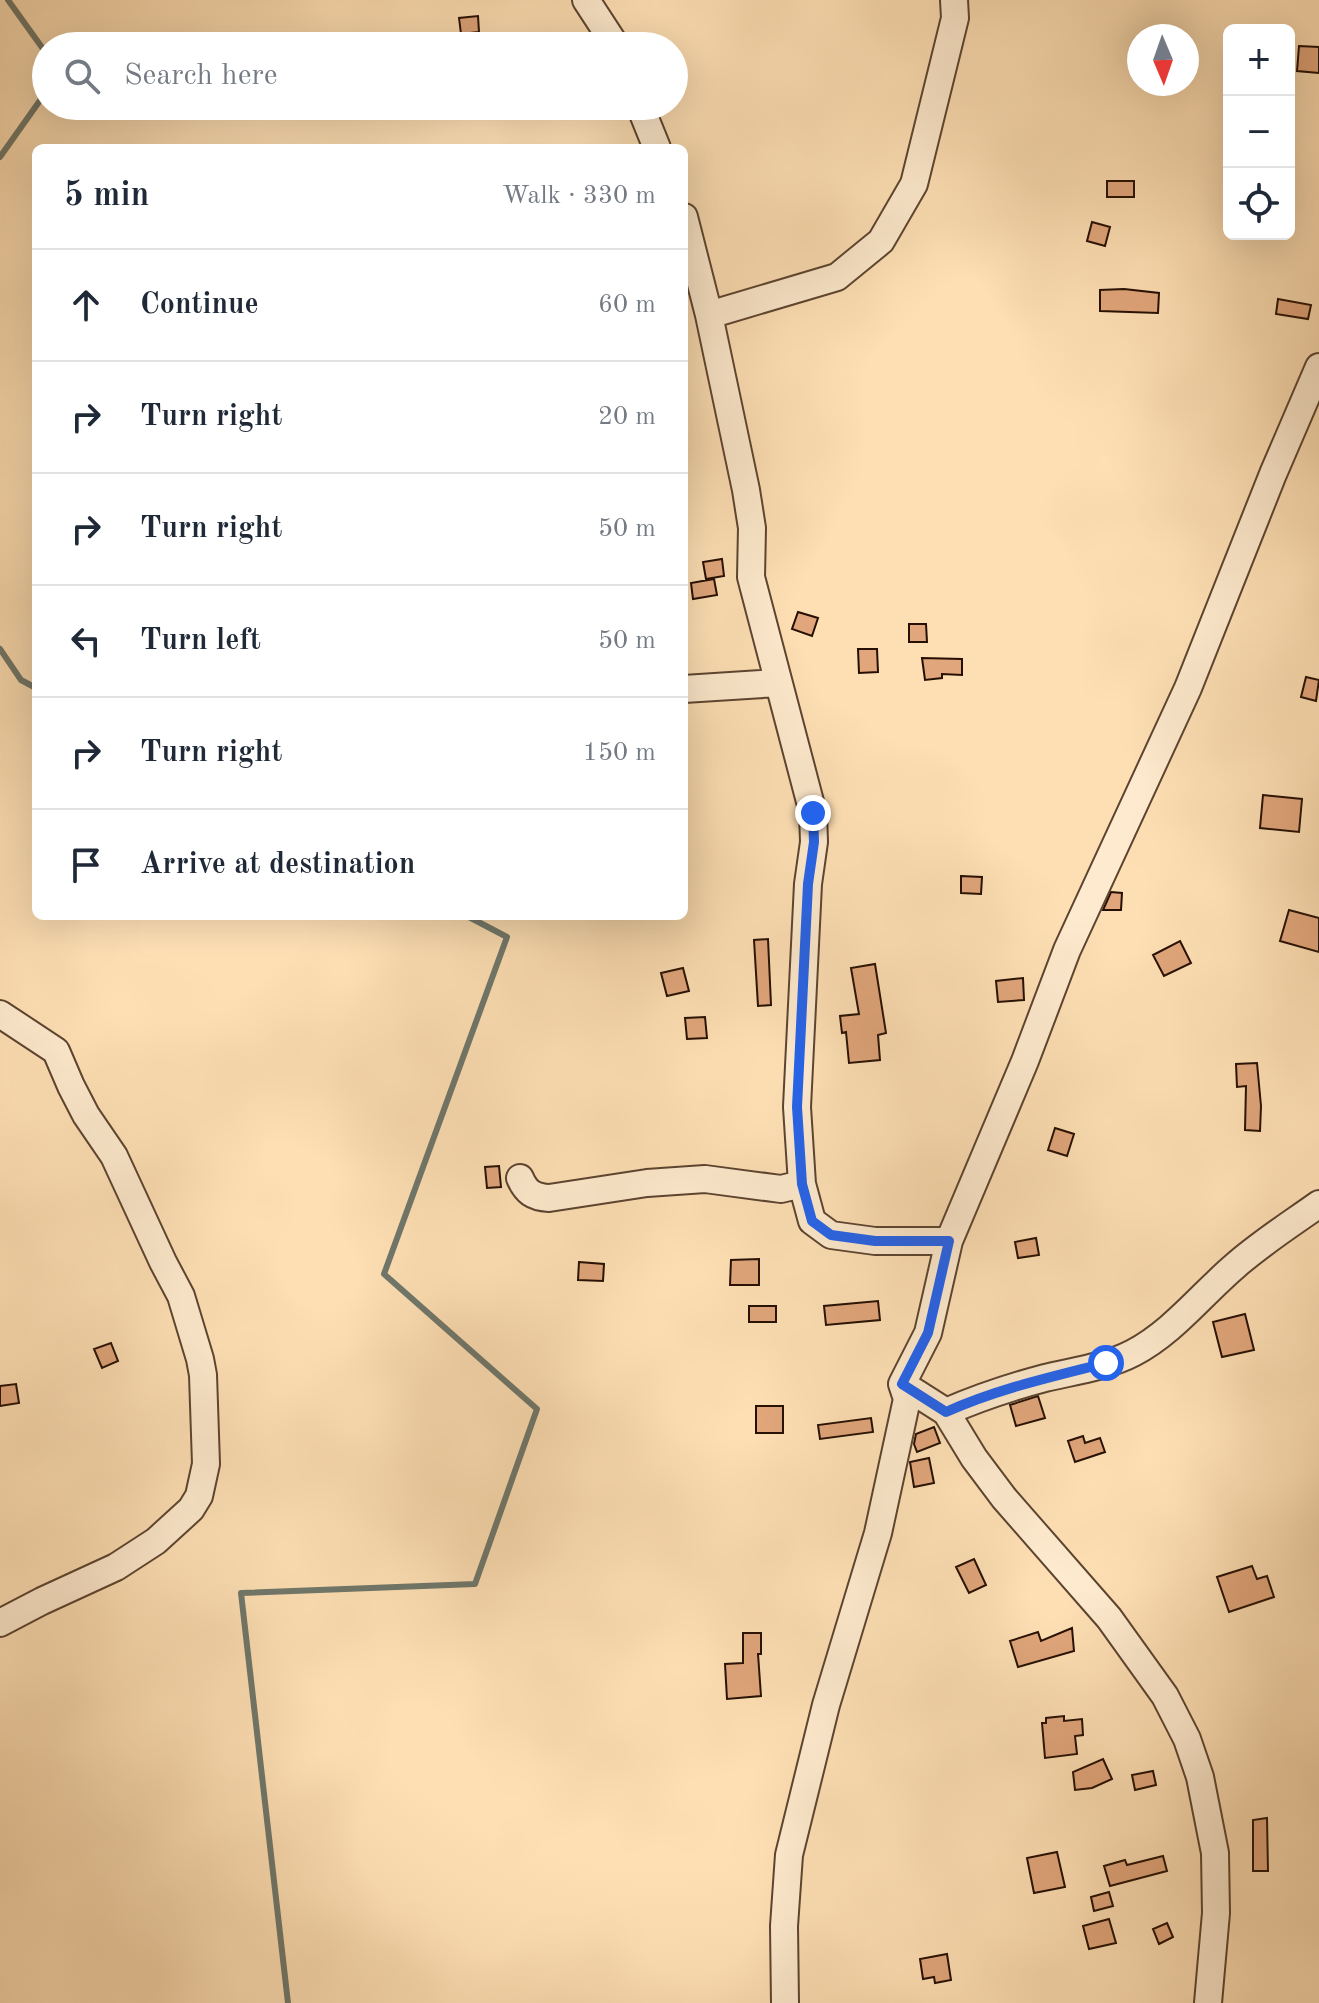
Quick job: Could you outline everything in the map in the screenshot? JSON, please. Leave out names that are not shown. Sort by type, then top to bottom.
[{"type":"street","points":[[586,0],[607,32]]},
{"type":"street","points":[[709,315],[837,277],[881,241],[914,184],[955,18],[954,0]]},
{"type":"street","points":[[646,120],[655,144]]},
{"type":"street","points":[[688,246],[693,283],[709,315],[746,490],[752,528],[751,577],[813,813],[814,842],[808,884],[797,1107],[802,1184],[812,1221],[831,1235],[875,1241],[949,1241]]},
{"type":"street","points":[[785,2003],[784,1926],[789,1855],[826,1705],[878,1533],[907,1399],[902,1384],[928,1333],[949,1241],[1025,1061],[1067,950],[1188,688],[1319,367]]},
{"type":"street","points":[[688,689],[778,683]]},
{"type":"street","points":[[0,1014],[56,1051],[86,1115],[114,1156],[181,1296],[203,1375],[206,1464],[199,1496],[191,1509],[156,1541],[116,1567],[0,1623]]},
{"type":"street","points":[[520,1178],[524,1189],[536,1197],[549,1198],[647,1183],[705,1179],[781,1189],[802,1184]]},
{"type":"street","points":[[946,1412],[977,1398],[1132,1354],[1169,1329],[1237,1263],[1319,1204]]},
{"type":"street","points":[[902,1384],[946,1412],[974,1458],[1004,1498],[1109,1618],[1165,1696],[1187,1739],[1200,1777],[1215,1853],[1216,1913],[1208,2003]]},
{"type":"building","points":[[478,16],[479,32],[461,32],[459,18]]},
{"type":"building","points":[[1299,46],[1319,47],[1319,73],[1297,71]]},
{"type":"building","points":[[1107,181],[1134,181],[1134,197],[1107,197]]},
{"type":"building","points":[[1092,222],[1110,227],[1105,246],[1087,241]]},
{"type":"building","points":[[1100,290],[1159,293],[1158,313],[1100,311]]},
{"type":"building","points":[[1278,299],[1311,305],[1308,319],[1276,314]]},
{"type":"building","points":[[722,559],[724,576],[706,579],[703,562]]},
{"type":"building","points":[[714,579],[717,595],[693,599],[691,583]]},
{"type":"building","points":[[798,612],[818,618],[812,636],[792,629]]},
{"type":"building","points":[[909,624],[926,624],[927,642],[909,642]]},
{"type":"building","points":[[858,649],[877,649],[878,672],[859,673]]},
{"type":"building","points":[[922,658],[962,659],[962,675],[942,674],[942,678],[925,680]]},
{"type":"building","points":[[1306,677],[1319,680],[1316,701],[1301,697]]},
{"type":"building","points":[[1263,795],[1302,799],[1299,832],[1260,828]]},
{"type":"building","points":[[961,876],[982,877],[981,894],[961,893]]},
{"type":"building","points":[[1111,892],[1122,893],[1121,910],[1103,910]]},
{"type":"building","points":[[1289,910],[1319,918],[1319,952],[1280,941]]},
{"type":"building","points":[[768,939],[771,1005],[758,1006],[754,940]]},
{"type":"building","points":[[1180,941],[1191,963],[1164,976],[1153,955]]},
{"type":"building","points":[[875,964],[886,1033],[878,1035],[880,1060],[849,1063],[846,1032],[842,1033],[840,1016],[859,1014],[851,968]]},
{"type":"building","points":[[683,968],[689,991],[667,996],[661,973]]},
{"type":"building","points":[[1023,978],[1024,1000],[998,1002],[996,981]]},
{"type":"building","points":[[705,1017],[707,1038],[687,1039],[685,1018]]},
{"type":"building","points":[[1257,1063],[1260,1131],[1245,1130],[1246,1086],[1237,1087],[1236,1064]]},
{"type":"building","points":[[1055,1128],[1074,1134],[1067,1156],[1048,1150]]},
{"type":"building","points":[[499,1166],[501,1187],[487,1188],[485,1167]]},
{"type":"building","points":[[1036,1238],[1039,1255],[1018,1258],[1015,1242]]},
{"type":"building","points":[[759,1259],[759,1285],[730,1285],[731,1260]]},
{"type":"building","points":[[579,1262],[604,1264],[603,1281],[578,1280]]},
{"type":"building","points":[[878,1301],[880,1320],[826,1325],[824,1306]]},
{"type":"building","points":[[749,1306],[776,1306],[776,1322],[749,1322]]},
{"type":"building","points":[[1245,1314],[1254,1350],[1222,1357],[1213,1322]]},
{"type":"building","points":[[111,1343],[118,1361],[102,1368],[94,1349]]},
{"type":"building","points":[[16,1384],[19,1403],[0,1406],[0,1386]]},
{"type":"building","points":[[1038,1396],[1045,1418],[1016,1426],[1010,1405]]},
{"type":"building","points":[[756,1406],[783,1406],[783,1433],[756,1433]]},
{"type":"building","points":[[871,1418],[873,1432],[820,1439],[818,1425]]},
{"type":"building","points":[[934,1427],[940,1443],[917,1452],[914,1444],[916,1434]]},
{"type":"building","points":[[1083,1436],[1085,1443],[1100,1438],[1105,1452],[1075,1462],[1068,1441]]},
{"type":"building","points":[[929,1458],[934,1483],[914,1487],[910,1462]]},
{"type":"building","points":[[974,1559],[986,1585],[969,1593],[956,1567]]},
{"type":"building","points":[[1252,1566],[1257,1579],[1267,1576],[1274,1597],[1229,1612],[1217,1577]]},
{"type":"building","points":[[1072,1628],[1074,1651],[1018,1667],[1010,1641],[1038,1632],[1041,1641]]},
{"type":"building","points":[[743,1633],[761,1633],[761,1654],[758,1654],[761,1696],[727,1699],[725,1664],[743,1663]]},
{"type":"building","points":[[1064,1716],[1064,1721],[1082,1719],[1083,1735],[1075,1736],[1077,1754],[1045,1758],[1042,1723],[1046,1723],[1046,1718]]},
{"type":"building","points":[[1103,1759],[1112,1779],[1092,1788],[1075,1790],[1073,1772]]},
{"type":"building","points":[[1153,1771],[1156,1785],[1135,1790],[1132,1775]]},
{"type":"building","points":[[1267,1818],[1268,1871],[1253,1871],[1253,1820]]},
{"type":"building","points":[[1057,1852],[1065,1887],[1034,1893],[1027,1858]]},
{"type":"building","points":[[1163,1856],[1167,1871],[1110,1886],[1104,1866],[1125,1860],[1127,1865]]},
{"type":"building","points":[[1109,1892],[1113,1906],[1094,1911],[1091,1897]]},
{"type":"building","points":[[1109,1919],[1116,1943],[1089,1949],[1083,1926]]},
{"type":"building","points":[[1167,1923],[1173,1937],[1159,1944],[1153,1929]]},
{"type":"building","points":[[947,1954],[951,1980],[935,1983],[934,1977],[923,1979],[920,1959]]},
{"type":"waterway","points":[[8,0],[32,33]]},
{"type":"waterway","points":[[0,157],[32,112]]},
{"type":"waterway","points":[[0,649],[21,680],[32,686]]},
{"type":"waterway","points":[[288,2003],[241,1593],[475,1584],[537,1409],[384,1274],[507,937],[475,920]]},
{"type":"route","points":[[813,813],[814,842],[808,884],[797,1107],[802,1184],[812,1221],[831,1235],[875,1241],[949,1241],[928,1333],[902,1384],[946,1412],[977,1398],[1106,1363]]}]
